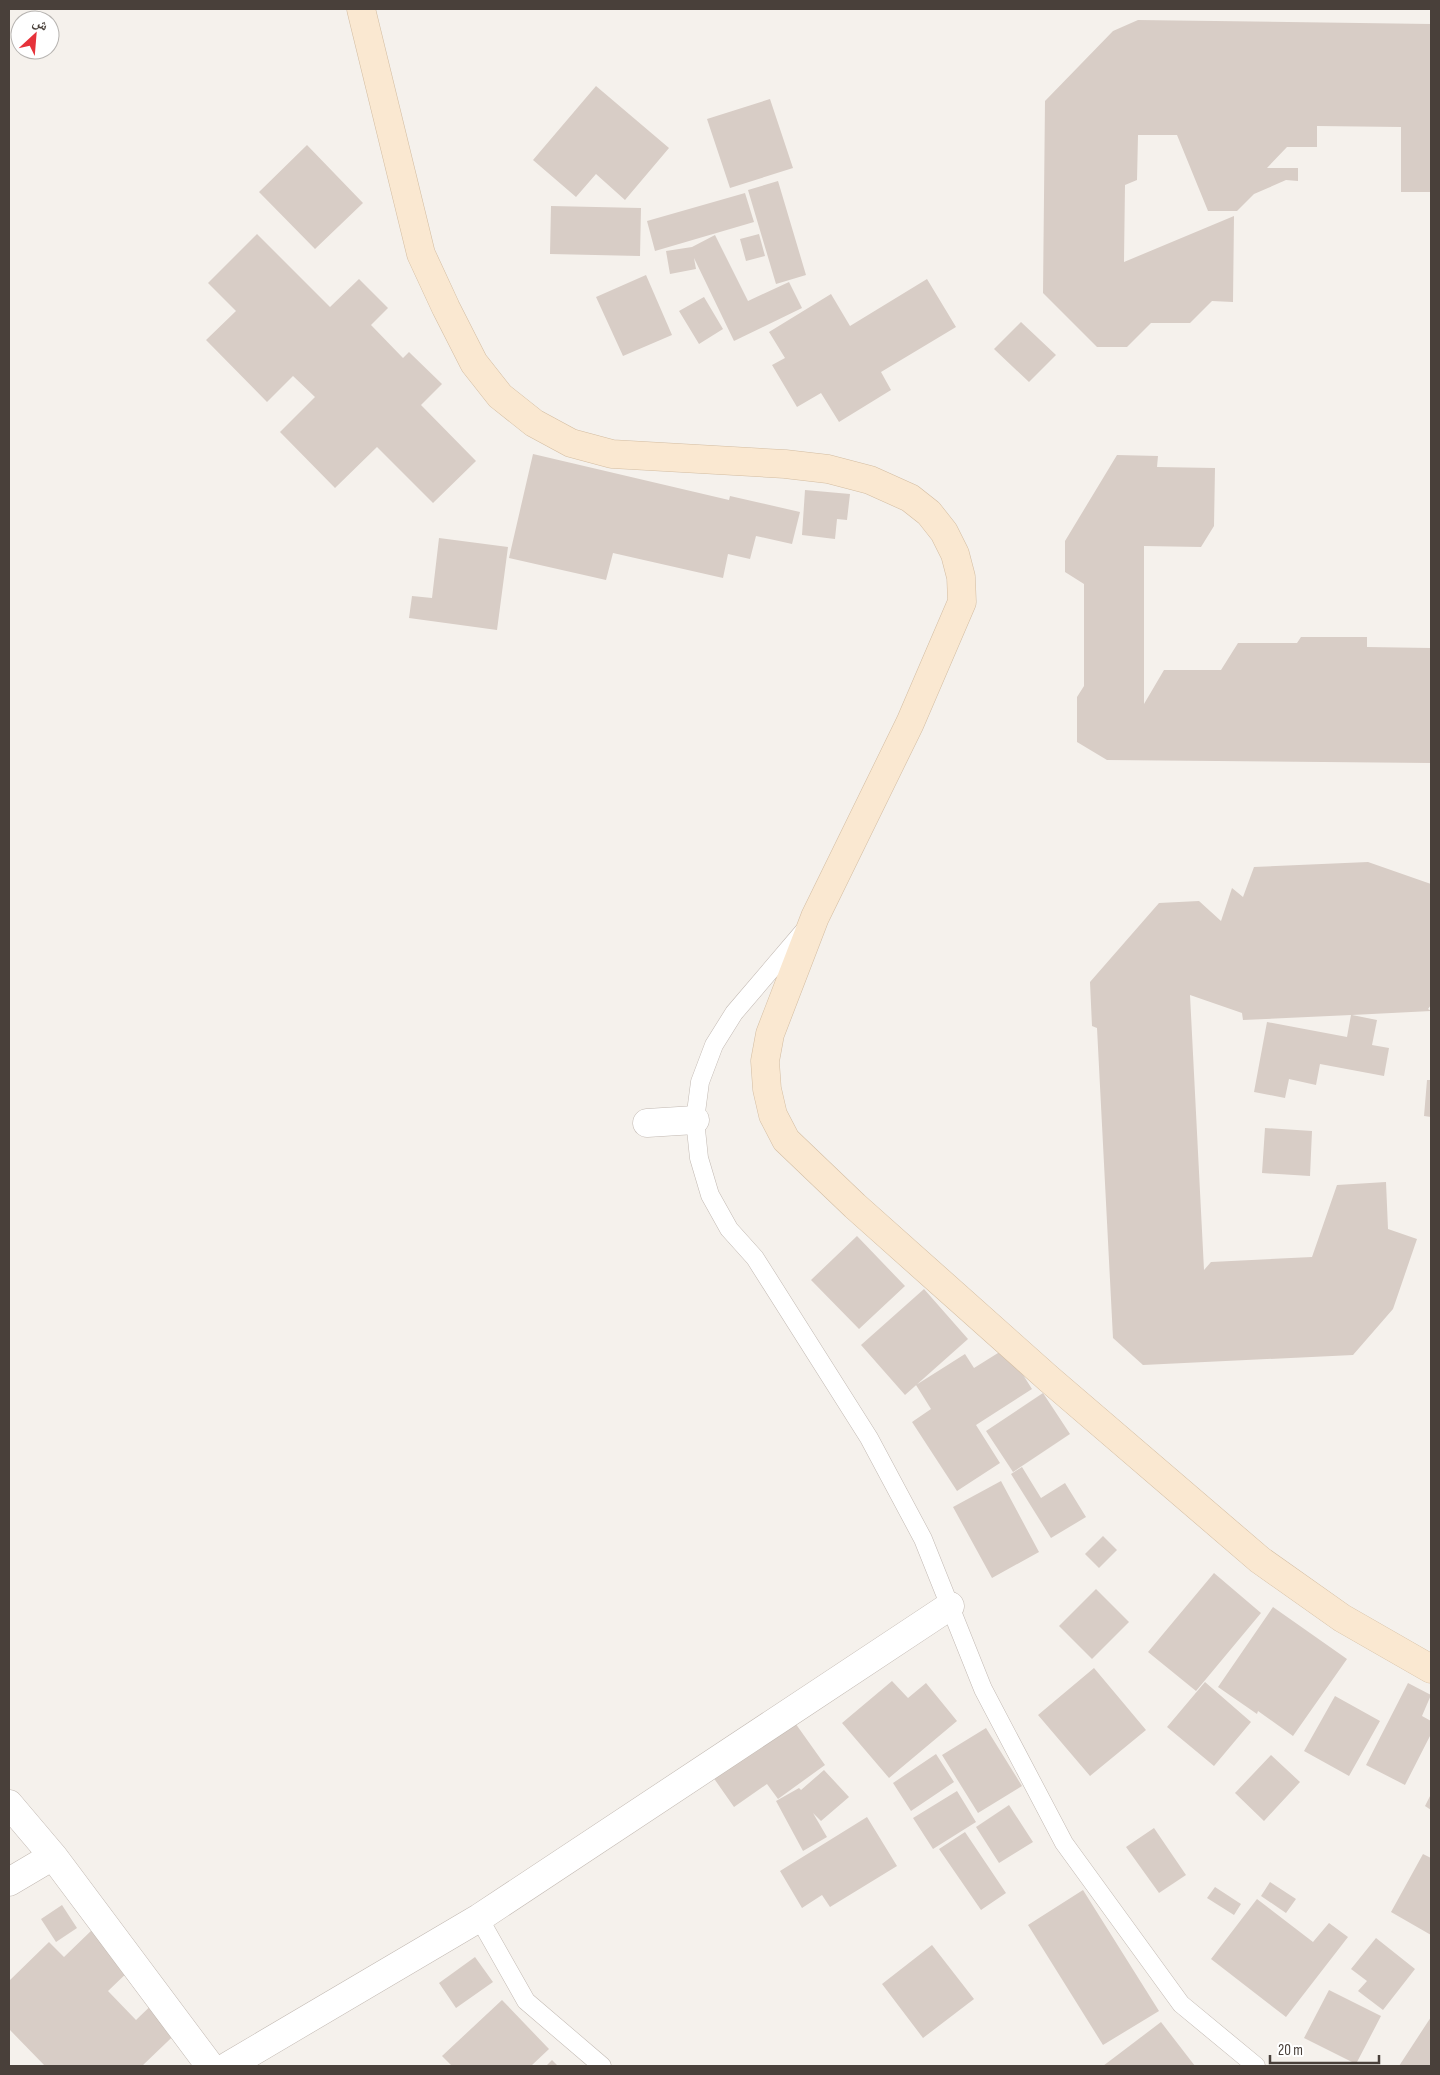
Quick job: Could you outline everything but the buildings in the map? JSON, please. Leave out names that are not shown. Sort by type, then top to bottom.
[{"type":"street","points":[[361,9],[421,254],[474,364],[500,396],[534,423],[571,443],[612,454],[785,464],[828,469],[870,480],[910,498],[929,514],[944,532],[955,554],[961,577],[962,602],[910,722],[815,917],[770,1034],[765,1061],[769,1098],[774,1115],[786,1140],[855,1206],[1042,1372],[1260,1560],[1342,1618],[1431,1669]]},
{"type":"street","points":[[648,1123],[695,1120]]},
{"type":"street","points":[[228,2066],[480,1918],[950,1606]]},
{"type":"street","points":[[9,1804],[52,1856],[210,2066]]},
{"type":"street","points":[[9,1882],[52,1856]]},
{"type":"lane","points":[[815,917],[734,1013],[714,1045],[700,1082],[695,1120],[699,1158],[710,1195],[729,1229],[755,1258],[869,1438],[923,1539],[983,1689],[1064,1843],[1182,2004],[1256,2066]]},
{"type":"lane","points":[[480,1918],[526,2000],[602,2066]]}]
